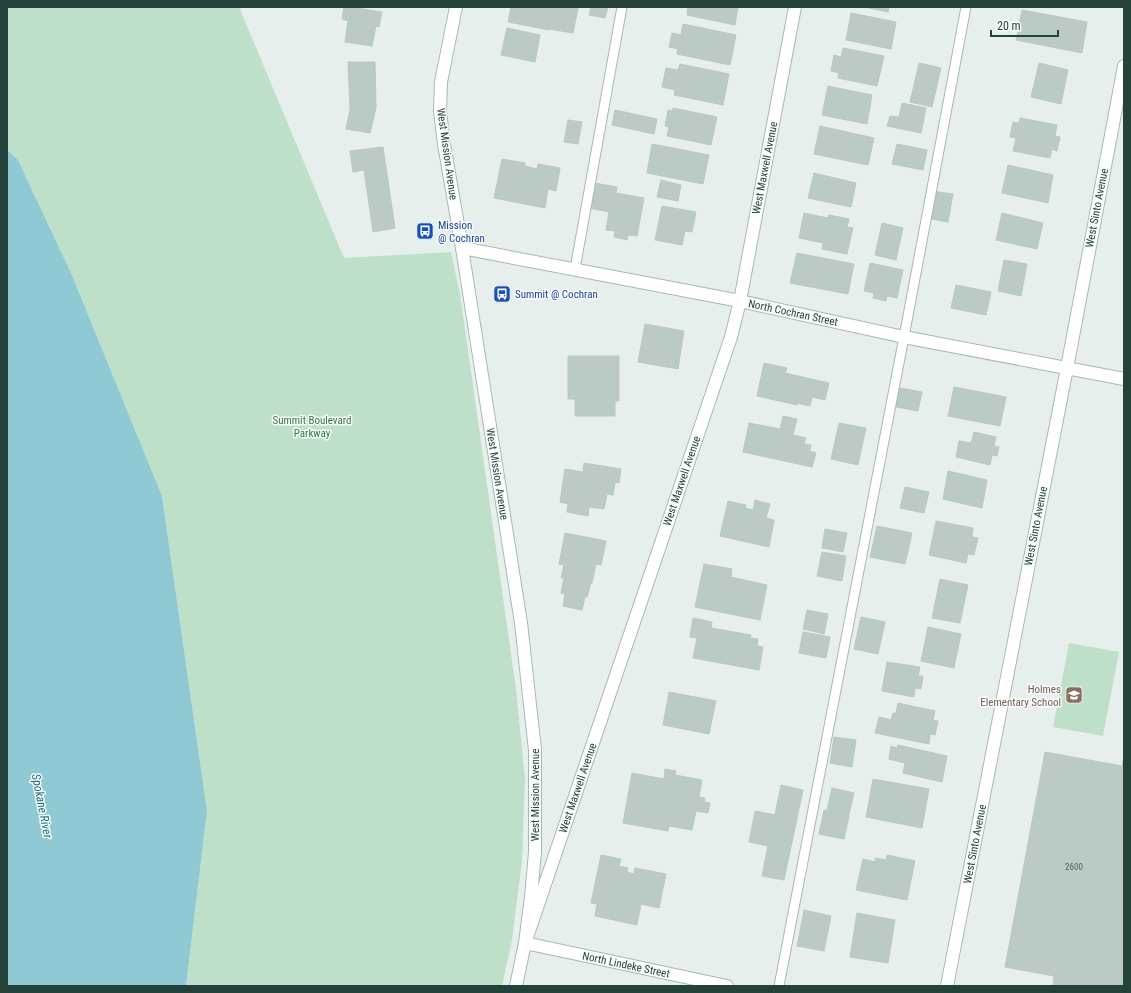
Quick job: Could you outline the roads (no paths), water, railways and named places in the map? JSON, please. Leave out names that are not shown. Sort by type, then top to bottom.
[{"type":"street","name":"West Mission Avenue","points":[[456,7],[441,82],[440,111],[520,623],[535,750],[534,852],[526,943]]},
{"type":"street","name":"West Maxwell Avenue","points":[[526,943],[731,337],[740,301],[795,7]]},
{"type":"street","name":"West Sinto Avenue","points":[[947,986],[1124,66]]},
{"type":"street","name":"North Cochran Street","points":[[462,248],[740,301],[904,337],[1124,379]]},
{"type":"street","points":[[516,986],[526,943]]},
{"type":"street","name":"North Lindeke Street","points":[[526,943],[727,986]]},
{"type":"lane","points":[[574,269],[622,7]]},
{"type":"lane","points":[[779,986],[966,7]]},
{"type":"water","name":"Spokane River","points":[[7,150],[18,160],[71,273],[162,496],[207,811],[186,986],[7,986]]},
{"type":"place","name":"Mission @ Cochran","points":[[425,231]]},
{"type":"place","name":"Summit @ Cochran","points":[[502,294]]},
{"type":"place","name":"Holmes Elementary School","points":[[1074,695]]},
{"type":"park label","name":"Summit Boulevard Parkway","points":[[312,426]]}]
